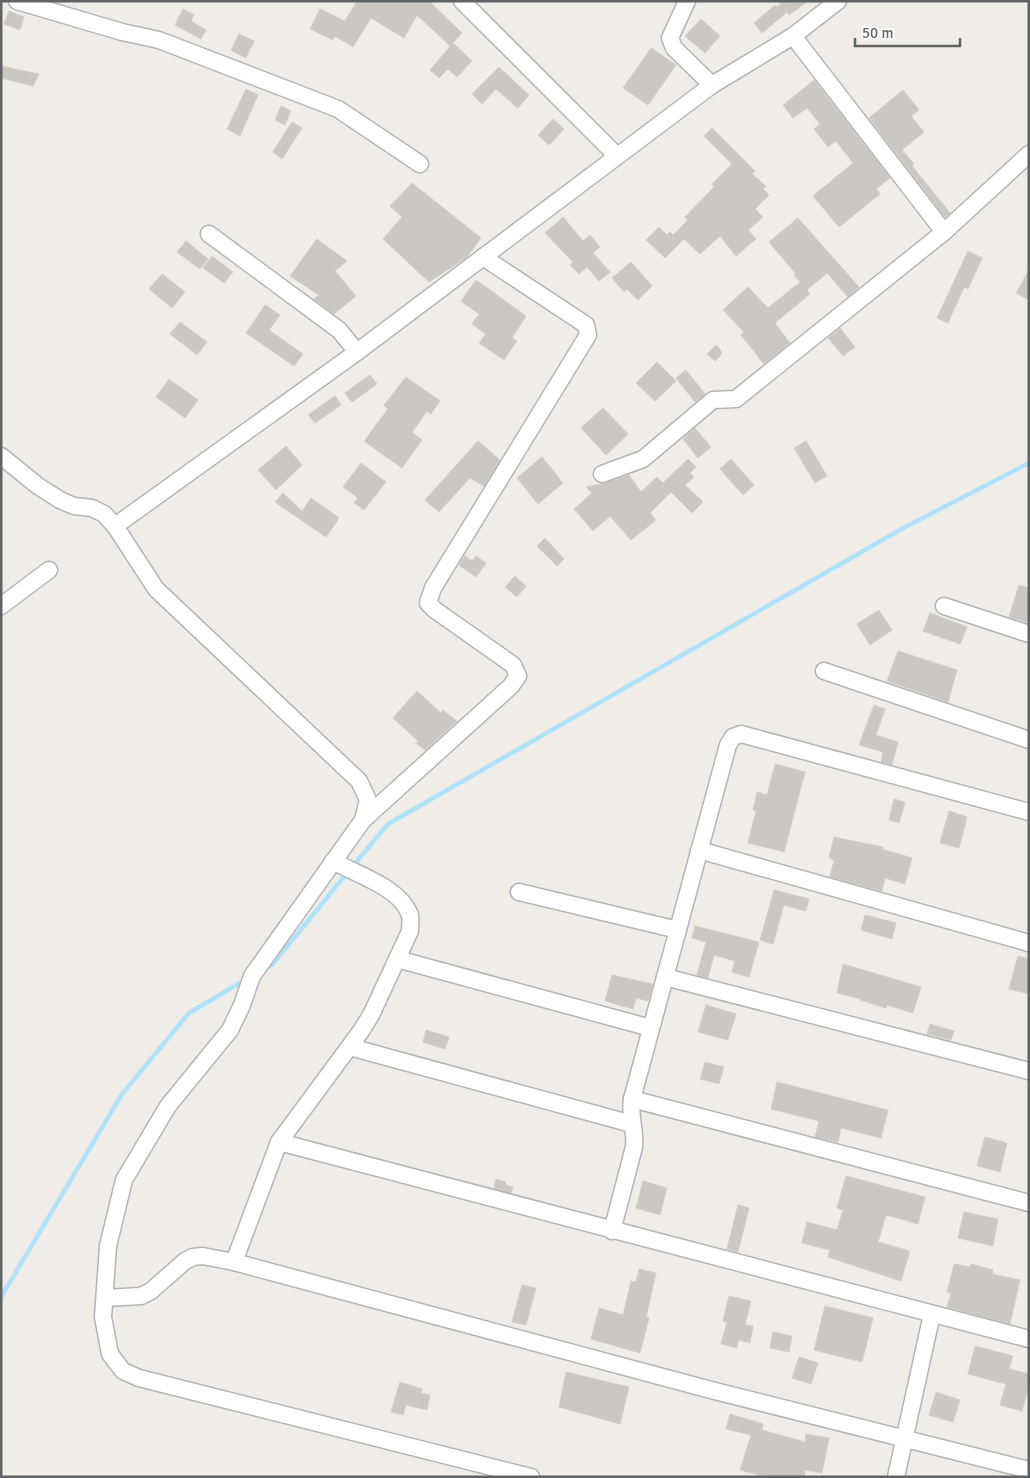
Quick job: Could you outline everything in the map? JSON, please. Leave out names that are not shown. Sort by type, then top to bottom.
[{"type":"street","points":[[17,1],[122,32],[159,40],[338,109],[420,164]]},
{"type":"street","points":[[462,1],[617,156]]},
{"type":"street","points":[[687,1],[670,38],[674,48],[712,85]]},
{"type":"street","points":[[116,526],[357,352],[712,85],[793,36],[838,1]]},
{"type":"street","points":[[793,36],[944,232]]},
{"type":"street","points":[[602,474],[643,459],[713,400],[736,399],[944,232],[1029,154]]},
{"type":"street","points":[[208,234],[339,330],[357,352]]},
{"type":"street","points":[[483,257],[586,325],[588,335],[433,588],[428,603],[435,610],[513,664],[518,676],[512,686],[363,820],[252,976],[242,1005],[230,1030],[168,1106],[124,1180],[108,1246],[104,1318],[110,1354],[123,1371],[139,1378],[531,1477]]},
{"type":"street","points":[[1,456],[46,491],[74,506],[92,508],[104,514],[116,526],[156,589],[359,781],[368,800],[363,820]]},
{"type":"street","points":[[1,606],[48,570]]},
{"type":"street","points":[[944,606],[1029,634]]},
{"type":"street","points":[[824,671],[1029,740]]},
{"type":"street","points":[[612,1230],[634,1147],[632,1099],[728,745],[733,737],[741,734],[1029,812]]},
{"type":"street","points":[[699,850],[1029,942]]},
{"type":"street","points":[[234,1262],[279,1142],[371,1015],[410,931],[410,916],[400,900],[386,889],[333,861]]},
{"type":"street","points":[[519,892],[678,930]]},
{"type":"street","points":[[397,959],[651,1028]]},
{"type":"street","points":[[665,977],[1029,1071]]},
{"type":"street","points":[[350,1046],[632,1124]]},
{"type":"street","points":[[632,1099],[1029,1203]]},
{"type":"street","points":[[279,1142],[1029,1339]]},
{"type":"street","points":[[105,1298],[141,1296],[152,1290],[185,1261],[193,1257],[203,1256],[234,1262],[711,1390],[1029,1470]]},
{"type":"street","points":[[896,1477],[932,1314]]},
{"type":"building","points":[[357,1],[429,1],[462,33],[450,46],[417,15],[404,38],[371,18],[353,47],[335,36],[333,40],[310,29],[320,9],[345,21]]},
{"type":"building","points":[[779,1],[808,1],[789,15],[787,12],[762,33],[754,23],[775,5],[777,7],[781,4]]},
{"type":"building","points":[[183,9],[194,15],[191,21],[206,30],[201,39],[175,25]]},
{"type":"building","points":[[9,11],[24,17],[20,30],[4,24]]},
{"type":"building","points":[[701,19],[720,36],[705,53],[685,36]]},
{"type":"building","points":[[239,34],[254,41],[246,58],[231,50]]},
{"type":"building","points":[[453,43],[472,61],[457,77],[448,69],[439,78],[430,70]]},
{"type":"building","points":[[651,48],[676,65],[648,105],[623,88]]},
{"type":"building","points":[[1,66],[39,74],[33,86],[1,78]]},
{"type":"building","points":[[499,67],[529,95],[518,108],[496,89],[482,104],[472,94]]},
{"type":"building","points":[[814,80],[890,178],[876,189],[880,194],[839,227],[813,196],[853,163],[836,141],[828,147],[814,129],[820,124],[807,108],[793,118],[783,105]]},
{"type":"building","points":[[246,89],[258,95],[240,136],[227,129]]},
{"type":"building","points":[[903,90],[919,110],[911,116],[924,132],[902,150],[914,164],[912,166],[950,213],[945,217],[869,118]]},
{"type":"building","points":[[281,106],[291,111],[285,125],[275,120]]},
{"type":"building","points":[[553,119],[564,129],[549,145],[538,135]]},
{"type":"building","points":[[292,122],[302,128],[282,159],[273,152]]},
{"type":"building","points":[[712,128],[755,171],[752,174],[766,186],[763,189],[769,195],[755,209],[763,217],[748,230],[756,239],[736,256],[720,236],[700,254],[684,239],[665,258],[646,240],[659,227],[667,235],[670,232],[673,235],[688,220],[685,217],[714,187],[712,184],[732,164],[704,136]]},
{"type":"building","points":[[412,183],[481,238],[467,257],[429,282],[383,239],[402,217],[390,206]]},
{"type":"building","points":[[563,217],[583,241],[590,235],[600,247],[593,253],[610,272],[599,281],[587,267],[579,274],[570,265],[573,262],[545,233]]},
{"type":"building","points":[[798,218],[859,287],[848,297],[827,273],[807,290],[810,294],[775,323],[790,343],[764,364],[741,335],[744,332],[723,310],[748,287],[768,308],[800,282],[794,275],[796,274],[769,242]]},
{"type":"building","points":[[317,239],[347,261],[335,271],[356,296],[334,314],[314,299],[319,295],[290,276]]},
{"type":"building","points":[[186,241],[208,259],[200,269],[177,252]]},
{"type":"building","points":[[968,251],[982,258],[968,289],[964,287],[948,323],[937,318]]},
{"type":"building","points":[[212,256],[233,272],[224,283],[203,268]]},
{"type":"building","points":[[631,262],[652,286],[638,300],[627,289],[624,292],[612,278]]},
{"type":"building","points":[[1029,270],[1029,300],[1016,293]]},
{"type":"building","points":[[162,274],[185,292],[172,308],[149,289]]},
{"type":"building","points":[[476,280],[526,316],[512,338],[517,341],[504,360],[479,343],[486,334],[472,324],[479,314],[461,301]]},
{"type":"building","points":[[265,305],[280,315],[269,330],[303,354],[294,366],[246,333]]},
{"type":"building","points":[[180,322],[207,342],[197,355],[170,334]]},
{"type":"building","points":[[840,328],[855,347],[843,356],[828,338]]},
{"type":"building","points":[[716,345],[721,351],[721,355],[715,361],[707,354]]},
{"type":"building","points":[[657,362],[676,381],[655,401],[636,383]]},
{"type":"building","points":[[686,370],[705,394],[695,402],[676,378]]},
{"type":"building","points":[[370,375],[377,384],[352,402],[345,393]]},
{"type":"building","points":[[406,377],[440,401],[431,414],[427,411],[412,432],[422,440],[402,468],[364,441],[388,409],[384,405]]},
{"type":"building","points":[[169,379],[198,400],[185,418],[156,397]]},
{"type":"building","points":[[335,396],[341,405],[315,423],[308,415]]},
{"type":"building","points":[[603,408],[628,434],[606,455],[581,428]]},
{"type":"building","points":[[695,428],[711,447],[698,458],[683,439]]},
{"type":"building","points":[[478,441],[500,460],[484,486],[470,478],[439,512],[425,500]]},
{"type":"building","points":[[806,441],[827,476],[815,483],[794,448]]},
{"type":"building","points":[[286,446],[302,465],[276,490],[258,470]]},
{"type":"building","points":[[542,457],[563,483],[538,504],[517,478]]},
{"type":"building","points":[[688,459],[696,467],[690,473],[694,477],[685,485],[703,502],[692,513],[671,492],[650,513],[656,520],[631,540],[610,516],[593,531],[574,509],[592,493],[586,487],[629,475],[641,492],[657,477],[663,483]]},
{"type":"building","points":[[731,459],[754,485],[743,495],[720,469]]},
{"type":"building","points":[[361,463],[386,482],[364,510],[354,503],[358,498],[343,487]]},
{"type":"building","points":[[283,493],[302,511],[311,498],[339,518],[326,537],[275,502]]},
{"type":"building","points":[[545,538],[564,559],[557,566],[537,546]]},
{"type":"building","points":[[465,556],[472,561],[476,556],[486,563],[476,577],[459,565]]},
{"type":"building","points":[[515,576],[526,586],[517,597],[505,587]]},
{"type":"building","points":[[1019,585],[1029,588],[1029,623],[1009,617]]},
{"type":"building","points":[[879,610],[892,630],[870,645],[857,624]]},
{"type":"building","points":[[930,613],[967,627],[960,644],[923,631]]},
{"type":"building","points":[[898,651],[957,670],[948,702],[887,681]]},
{"type":"building","points":[[417,691],[441,713],[443,710],[457,721],[425,750],[393,718]]},
{"type":"building","points":[[874,705],[885,709],[876,735],[898,742],[892,765],[881,762],[883,752],[859,745]]},
{"type":"building","points":[[775,764],[805,772],[784,852],[748,843],[756,811],[753,810],[757,792],[767,795]]},
{"type":"building","points":[[894,799],[905,802],[899,823],[889,820]]},
{"type":"building","points":[[949,811],[967,817],[959,848],[940,843]]},
{"type":"building","points":[[834,837],[883,847],[882,849],[912,858],[905,884],[885,878],[882,891],[830,877],[834,860],[829,858]]},
{"type":"building","points":[[774,890],[809,899],[806,911],[784,905],[773,944],[760,940]]},
{"type":"building","points":[[865,915],[896,923],[892,939],[861,930]]},
{"type":"building","points":[[695,926],[759,942],[749,977],[732,972],[735,961],[714,955],[708,978],[697,975],[706,942],[692,938]]},
{"type":"building","points":[[1018,956],[1029,959],[1029,994],[1009,989]]},
{"type":"building","points":[[843,964],[921,987],[913,1013],[887,1005],[886,1008],[837,993]]},
{"type":"building","points":[[612,975],[653,984],[648,1001],[636,998],[633,1009],[605,1001]]},
{"type":"building","points":[[706,1005],[736,1014],[728,1040],[698,1032]]},
{"type":"building","points":[[930,1024],[954,1031],[951,1040],[927,1034]]},
{"type":"building","points":[[426,1030],[449,1037],[445,1049],[423,1042]]},
{"type":"building","points":[[705,1062],[724,1067],[719,1084],[700,1079]]},
{"type":"building","points":[[777,1082],[888,1110],[881,1138],[841,1128],[838,1142],[815,1137],[819,1121],[771,1109]]},
{"type":"building","points":[[985,1137],[1007,1143],[1000,1172],[977,1166]]},
{"type":"building","points":[[846,1176],[925,1197],[918,1224],[886,1215],[878,1242],[910,1251],[901,1281],[828,1257],[830,1250],[802,1243],[807,1222],[837,1230],[843,1210],[837,1208]]},
{"type":"building","points":[[496,1179],[506,1182],[505,1185],[513,1187],[511,1193],[494,1188]]},
{"type":"building","points":[[643,1181],[667,1188],[660,1215],[636,1208]]},
{"type":"building","points":[[738,1205],[749,1208],[738,1252],[727,1249]]},
{"type":"building","points":[[964,1212],[998,1219],[993,1246],[958,1238]]},
{"type":"building","points":[[954,1264],[970,1267],[971,1264],[993,1270],[992,1274],[1020,1280],[1010,1324],[947,1307],[951,1293],[947,1292]]},
{"type":"building","points":[[639,1269],[656,1273],[646,1317],[649,1318],[640,1353],[591,1339],[599,1308],[623,1315],[631,1281],[636,1282]]},
{"type":"building","points":[[522,1285],[536,1288],[526,1325],[512,1322]]},
{"type":"building","points":[[729,1296],[751,1301],[745,1325],[753,1326],[750,1343],[739,1340],[737,1348],[721,1344],[727,1322],[723,1321]]},
{"type":"building","points":[[825,1306],[873,1318],[862,1362],[814,1350]]},
{"type":"building","points":[[773,1332],[792,1336],[789,1352],[770,1348]]},
{"type":"building","points":[[975,1346],[1013,1356],[1009,1369],[1029,1374],[1029,1385],[1022,1411],[1000,1405],[1006,1384],[968,1374]]},
{"type":"building","points":[[799,1357],[818,1363],[811,1384],[792,1378]]},
{"type":"building","points":[[566,1372],[629,1387],[620,1424],[559,1407]]},
{"type":"building","points":[[400,1382],[422,1389],[421,1393],[430,1395],[427,1410],[406,1405],[403,1415],[391,1412]]},
{"type":"building","points":[[936,1392],[960,1400],[953,1422],[929,1415]]},
{"type":"building","points":[[730,1414],[763,1424],[762,1430],[805,1442],[806,1434],[829,1438],[822,1473],[805,1470],[804,1477],[767,1477],[740,1470],[751,1435],[726,1429]]},
{"type":"waterway","points":[[352,867],[388,824],[905,527],[1029,463]]},
{"type":"waterway","points":[[263,970],[272,965],[347,873]]},
{"type":"waterway","points":[[1,1297],[122,1094],[189,1013],[245,980]]}]
